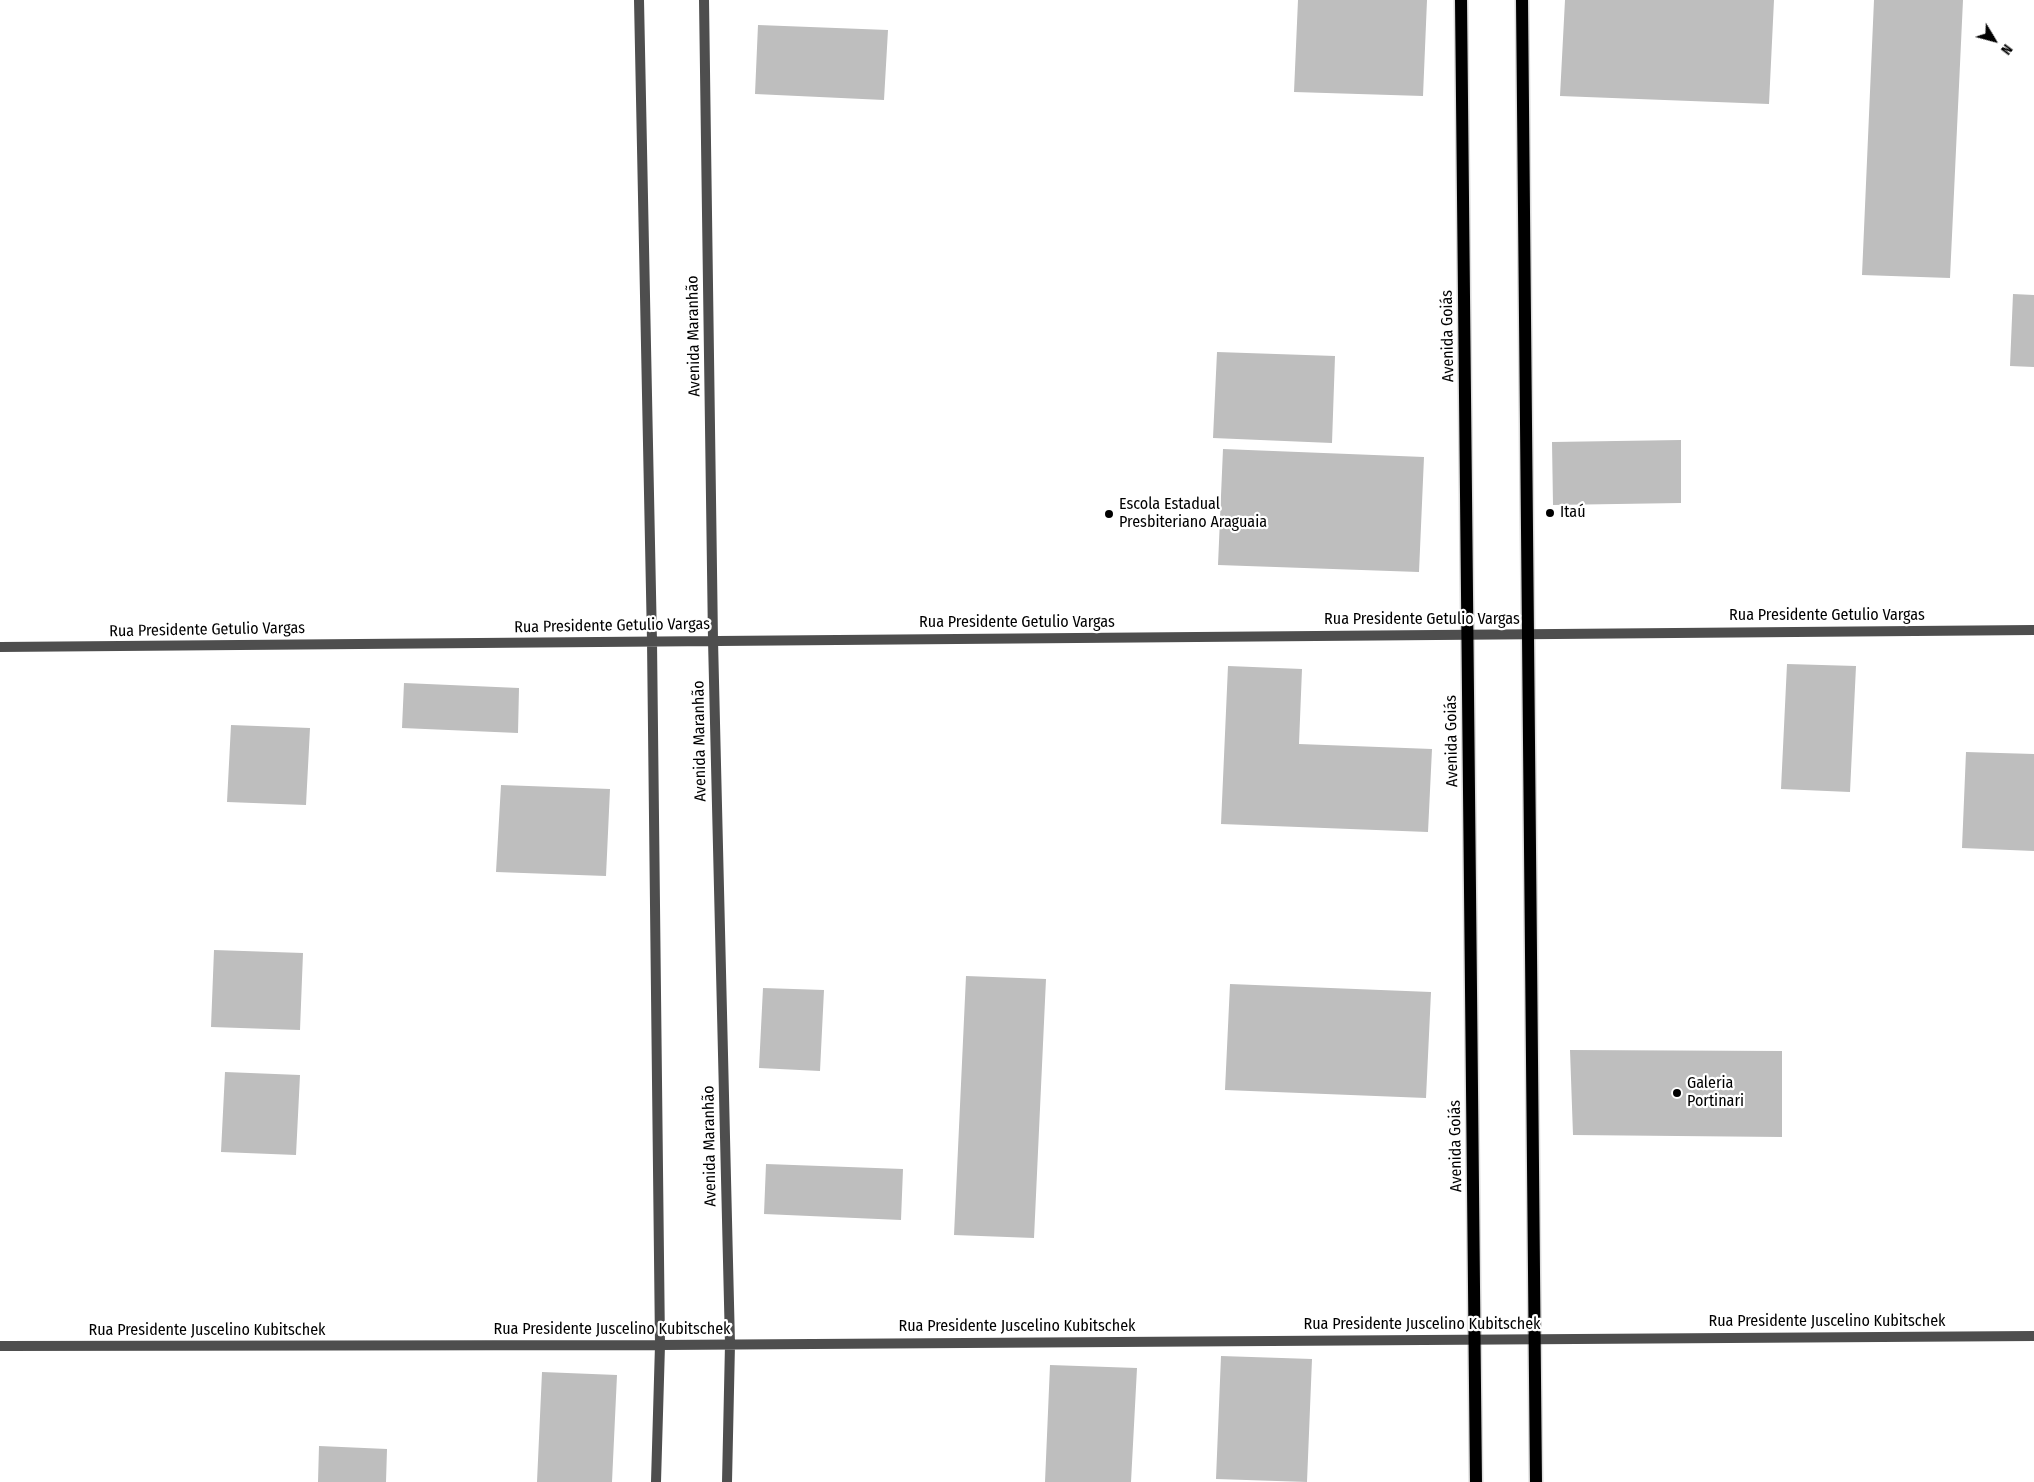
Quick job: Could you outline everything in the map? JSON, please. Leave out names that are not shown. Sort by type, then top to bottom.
[{"type":"main road","name":"Avenida Goiás","points":[[1461,0],[1476,1482]]},
{"type":"main road","points":[[1522,0],[1536,1482]]},
{"type":"street","points":[[640,0],[652,641],[660,1345],[656,1482]]},
{"type":"street","name":"Avenida Maranhão","points":[[704,0],[713,640],[730,1344],[726,1482]]},
{"type":"street","name":"Rua Presidente Getulio Vargas","points":[[0,647],[2034,630]]},
{"type":"street","name":"Rua Presidente Juscelino Kubitschek","points":[[0,1346],[660,1345],[2034,1336]]},
{"type":"building","points":[[1298,0],[1427,0],[1423,96],[1294,92]]},
{"type":"building","points":[[1565,0],[1774,0],[1769,104],[1560,96]]},
{"type":"building","points":[[1874,0],[1963,0],[1950,278],[1862,275]]},
{"type":"building","points":[[758,25],[888,30],[884,100],[755,94]]},
{"type":"building","points":[[2013,294],[2034,295],[2034,367],[2010,366]]},
{"type":"building","points":[[1217,352],[1335,356],[1332,443],[1213,438]]},
{"type":"building","points":[[1681,440],[1681,503],[1553,505],[1552,442]]},
{"type":"building","points":[[1223,449],[1424,457],[1419,572],[1218,565]]},
{"type":"building","points":[[1787,664],[1856,666],[1850,792],[1781,789]]},
{"type":"building","points":[[1228,666],[1302,669],[1299,744],[1432,749],[1428,832],[1221,824]]},
{"type":"building","points":[[404,683],[519,688],[518,733],[402,728]]},
{"type":"building","points":[[231,725],[310,728],[306,805],[227,802]]},
{"type":"building","points":[[1966,752],[2034,754],[2034,851],[1962,848]]},
{"type":"building","points":[[501,785],[610,789],[606,876],[496,872]]},
{"type":"building","points":[[214,950],[303,953],[300,1030],[211,1027]]},
{"type":"building","points":[[966,976],[1046,979],[1034,1238],[954,1235]]},
{"type":"building","points":[[1230,984],[1431,992],[1426,1098],[1225,1090]]},
{"type":"building","points":[[763,988],[824,990],[820,1071],[759,1068]]},
{"type":"building","name":"Galeria Portinari","points":[[1570,1050],[1782,1051],[1782,1137],[1573,1135]]},
{"type":"building","points":[[225,1072],[300,1075],[296,1155],[221,1152]]},
{"type":"building","points":[[766,1164],[903,1169],[901,1220],[764,1214]]},
{"type":"building","points":[[1221,1356],[1312,1359],[1307,1482],[1216,1479]]},
{"type":"building","points":[[1050,1365],[1137,1368],[1131,1482],[1045,1482]]},
{"type":"building","points":[[542,1372],[617,1375],[612,1482],[537,1482]]},
{"type":"building","points":[[319,1446],[387,1449],[386,1482],[318,1482]]},
{"type":"place","name":"Itaú","points":[[1550,513]]},
{"type":"place","name":"Escola Estadual Presbiteriano Araguaia","points":[[1109,514]]},
{"type":"place","name":"Galeria Portinari","points":[[1677,1093]]}]
